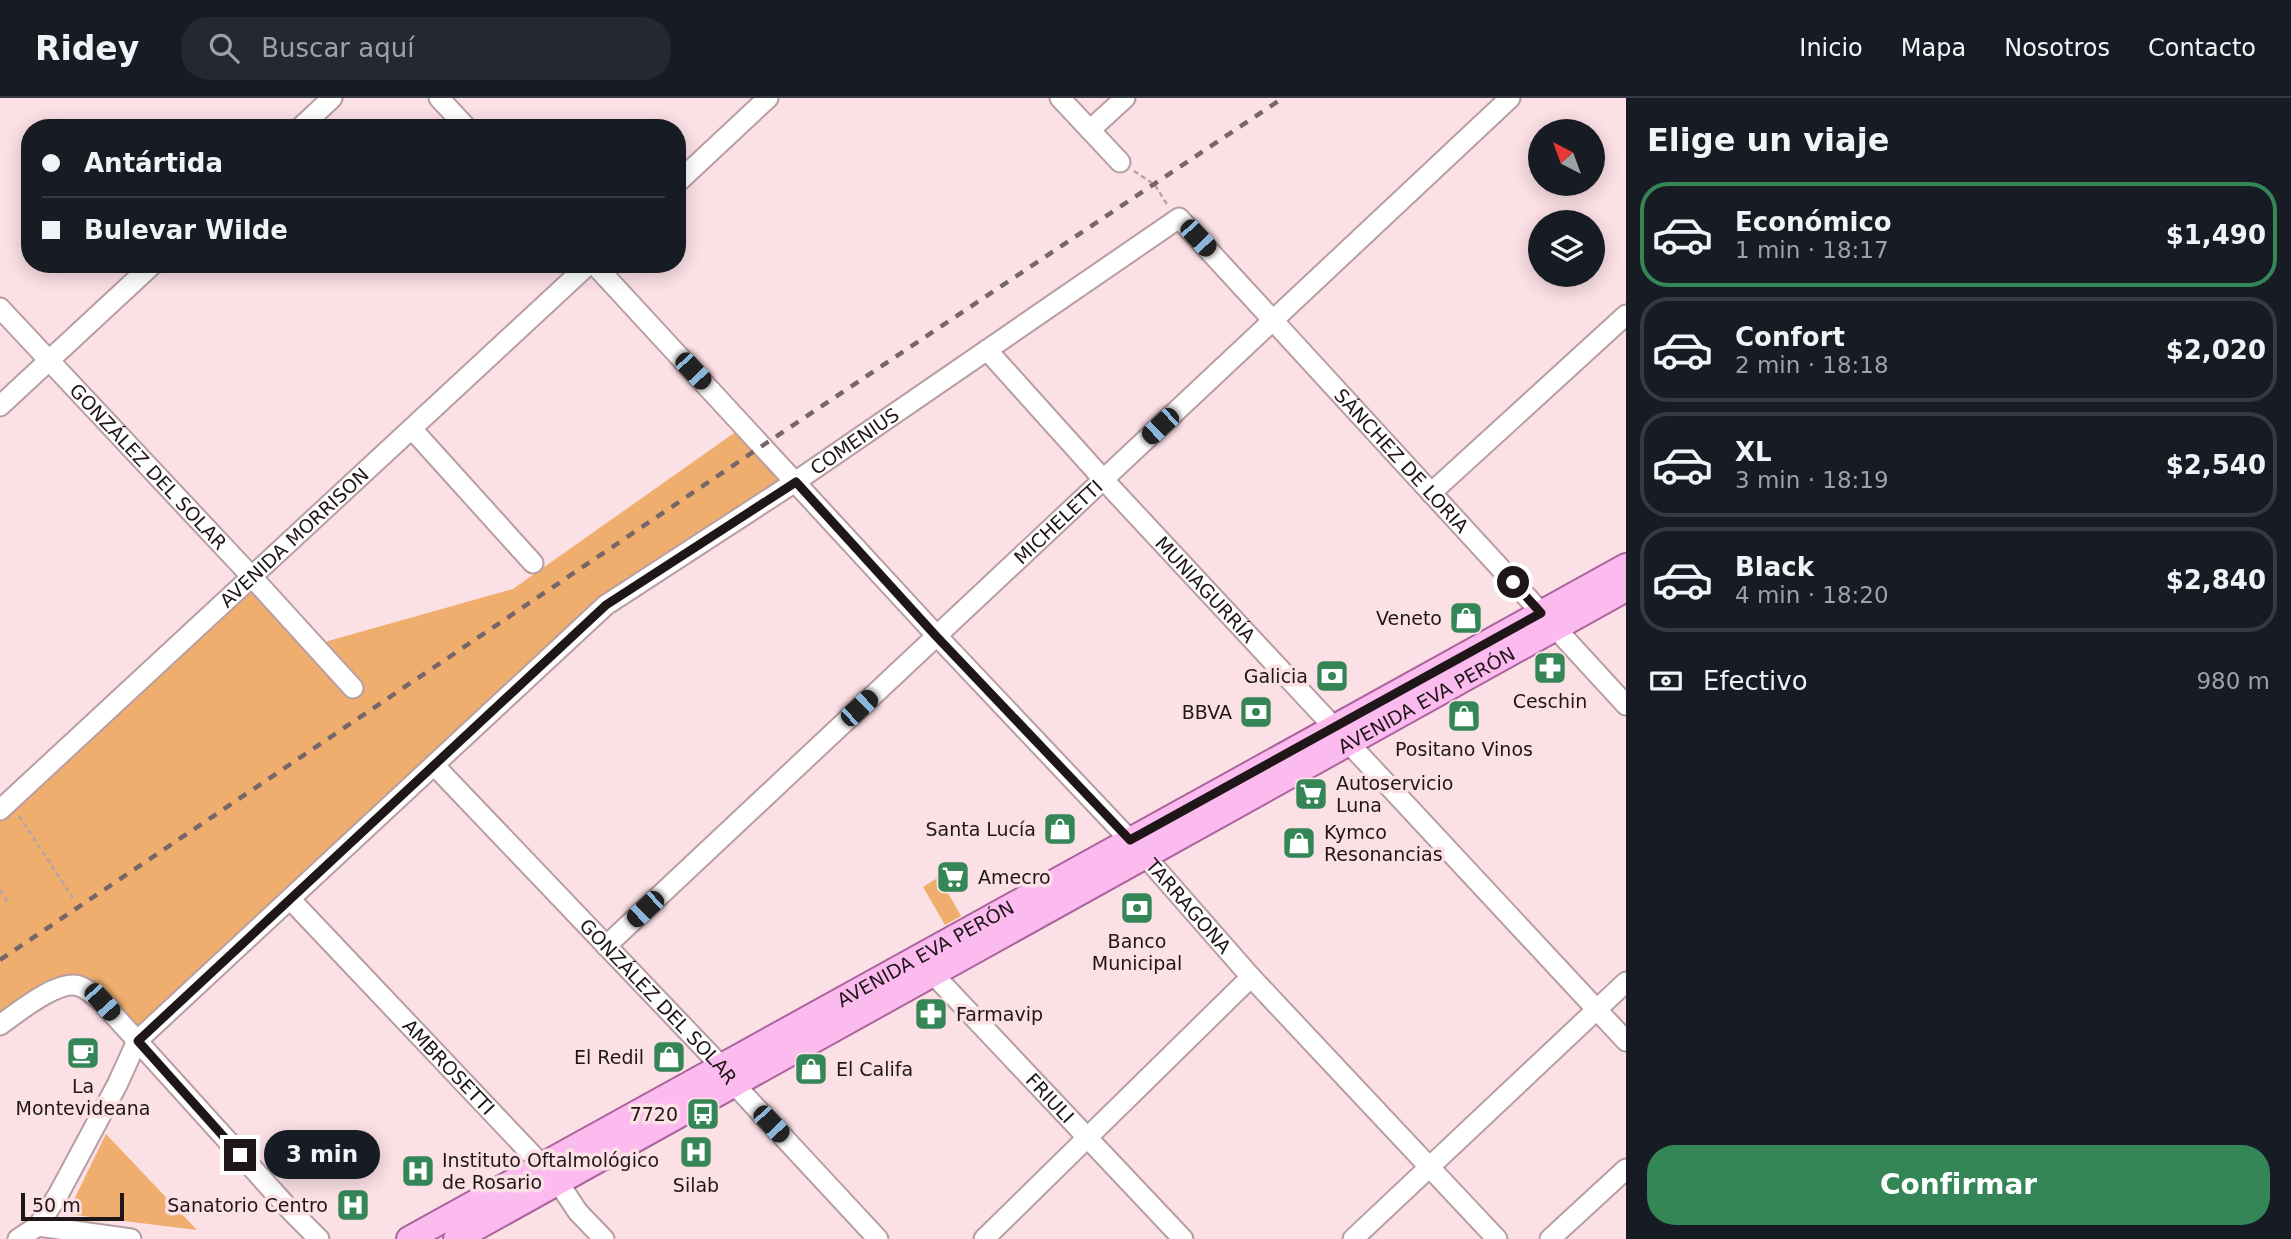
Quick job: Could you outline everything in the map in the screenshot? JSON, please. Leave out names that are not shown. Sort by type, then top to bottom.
[{"type":"main road","name":"AVENIDA EVA PERÓN","points":[[408,1239],[550,1174],[728,1076],[1548,621],[1626,566]]},
{"type":"main road","name":"AVENIDA EVA PERÓN","points":[[1548,621],[1626,589]]},
{"type":"main road","name":"AVENIDA EVA PERÓN","points":[[456,1239],[550,1174]]},
{"type":"street","points":[[310,119],[332,98]]},
{"type":"street","points":[[439,98],[459,119]]},
{"type":"street","points":[[686,175],[768,98]]},
{"type":"street","points":[[1059,98],[1120,162]]},
{"type":"street","points":[[1090,130],[1125,98]]},
{"type":"street","name":"MICHELETTI","points":[[606,946],[1510,98]]},
{"type":"street","name":"SÁNCHEZ DE LORIA","points":[[1179,218],[1626,705]]},
{"type":"street","name":"COMENIUS","points":[[138,1041],[606,605],[796,482],[1179,218]]},
{"type":"street","points":[[0,406],[143,273]]},
{"type":"street","name":"AVENIDA MORRISON","points":[[4,806],[581,273]]},
{"type":"street","name":"TARRAGONA","points":[[599,273],[936,636],[1138,848],[1251,977],[1497,1239]]},
{"type":"street","name":"GONZÁLEZ DEL SOLAR","points":[[0,308],[252,576],[353,688]]},
{"type":"street","points":[[1431,493],[1626,315]]},
{"type":"street","name":"MUNIAGURRÍA","points":[[987,350],[1103,479],[1626,1041]]},
{"type":"street","points":[[412,429],[533,563]]},
{"type":"street","name":"GONZÁLEZ DEL SOLAR","points":[[434,765],[878,1239]]},
{"type":"street","name":"AMBROSETTI","points":[[290,899],[550,1174],[578,1212],[604,1239]]},
{"type":"street","name":"FRIULI","points":[[924,967],[1183,1239]]},
{"type":"street","points":[[984,1239],[1251,977]]},
{"type":"street","points":[[1353,1239],[1626,982]]},
{"type":"street","points":[[0,1025],[47,994],[69,985],[78,985],[92,993],[319,1239]]},
{"type":"street","points":[[18,1239],[38,1226],[58,1195],[138,1041]]},
{"type":"street","points":[[1550,1239],[1626,1169]]},
{"type":"street","points":[[292,1212],[302,1239]]},
{"type":"street","points":[[38,1226],[131,1239]]},
{"type":"path","points":[[1120,162],[1154,185],[1179,218]]},
{"type":"path","points":[[4,806],[73,898]]},
{"type":"path","points":[[0,890],[8,902]]},
{"type":"shaded area","points":[[744,426],[795,482],[606,605],[137,1041],[78,985],[0,1025],[0,810],[252,577],[314,645],[513,589]]},
{"type":"shaded area","points":[[939,877],[961,916],[945,925],[923,887]]},
{"type":"shaded area","points":[[106,1134],[197,1230],[67,1214]]},
{"type":"railway","points":[[0,960],[1283,98]]},
{"type":"place","name":"Veneto","points":[[1466,618]]},
{"type":"place","name":"Ceschin","points":[[1550,668]]},
{"type":"place","name":"Galicia","points":[[1332,676]]},
{"type":"place","name":"BBVA","points":[[1256,712]]},
{"type":"place","name":"Positano Vinos","points":[[1464,716]]},
{"type":"place","name":"Autoservicio Luna","points":[[1311,794]]},
{"type":"place","name":"Santa Lucía","points":[[1060,829]]},
{"type":"place","name":"Kymco Resonancias","points":[[1299,843]]},
{"type":"place","name":"Amecro","points":[[953,877]]},
{"type":"place","name":"Banco Municipal","points":[[1137,908]]},
{"type":"place","name":"Farmavip","points":[[931,1014]]},
{"type":"place","name":"La Montevideana","points":[[83,1053]]},
{"type":"place","name":"El Redil","points":[[669,1057]]},
{"type":"place","name":"El Califa","points":[[811,1069]]},
{"type":"place","name":"7720","points":[[703,1114]]},
{"type":"place","name":"Silab","points":[[696,1152]]},
{"type":"place","name":"Instituto Oftalmológico de Rosario","points":[[418,1171]]},
{"type":"place","name":"Sanatorio Centro","points":[[353,1205]]},
{"type":"route","points":[[240,1155],[138,1041],[606,605],[796,482],[936,636],[1130,840],[1541,613],[1513,582]]}]
